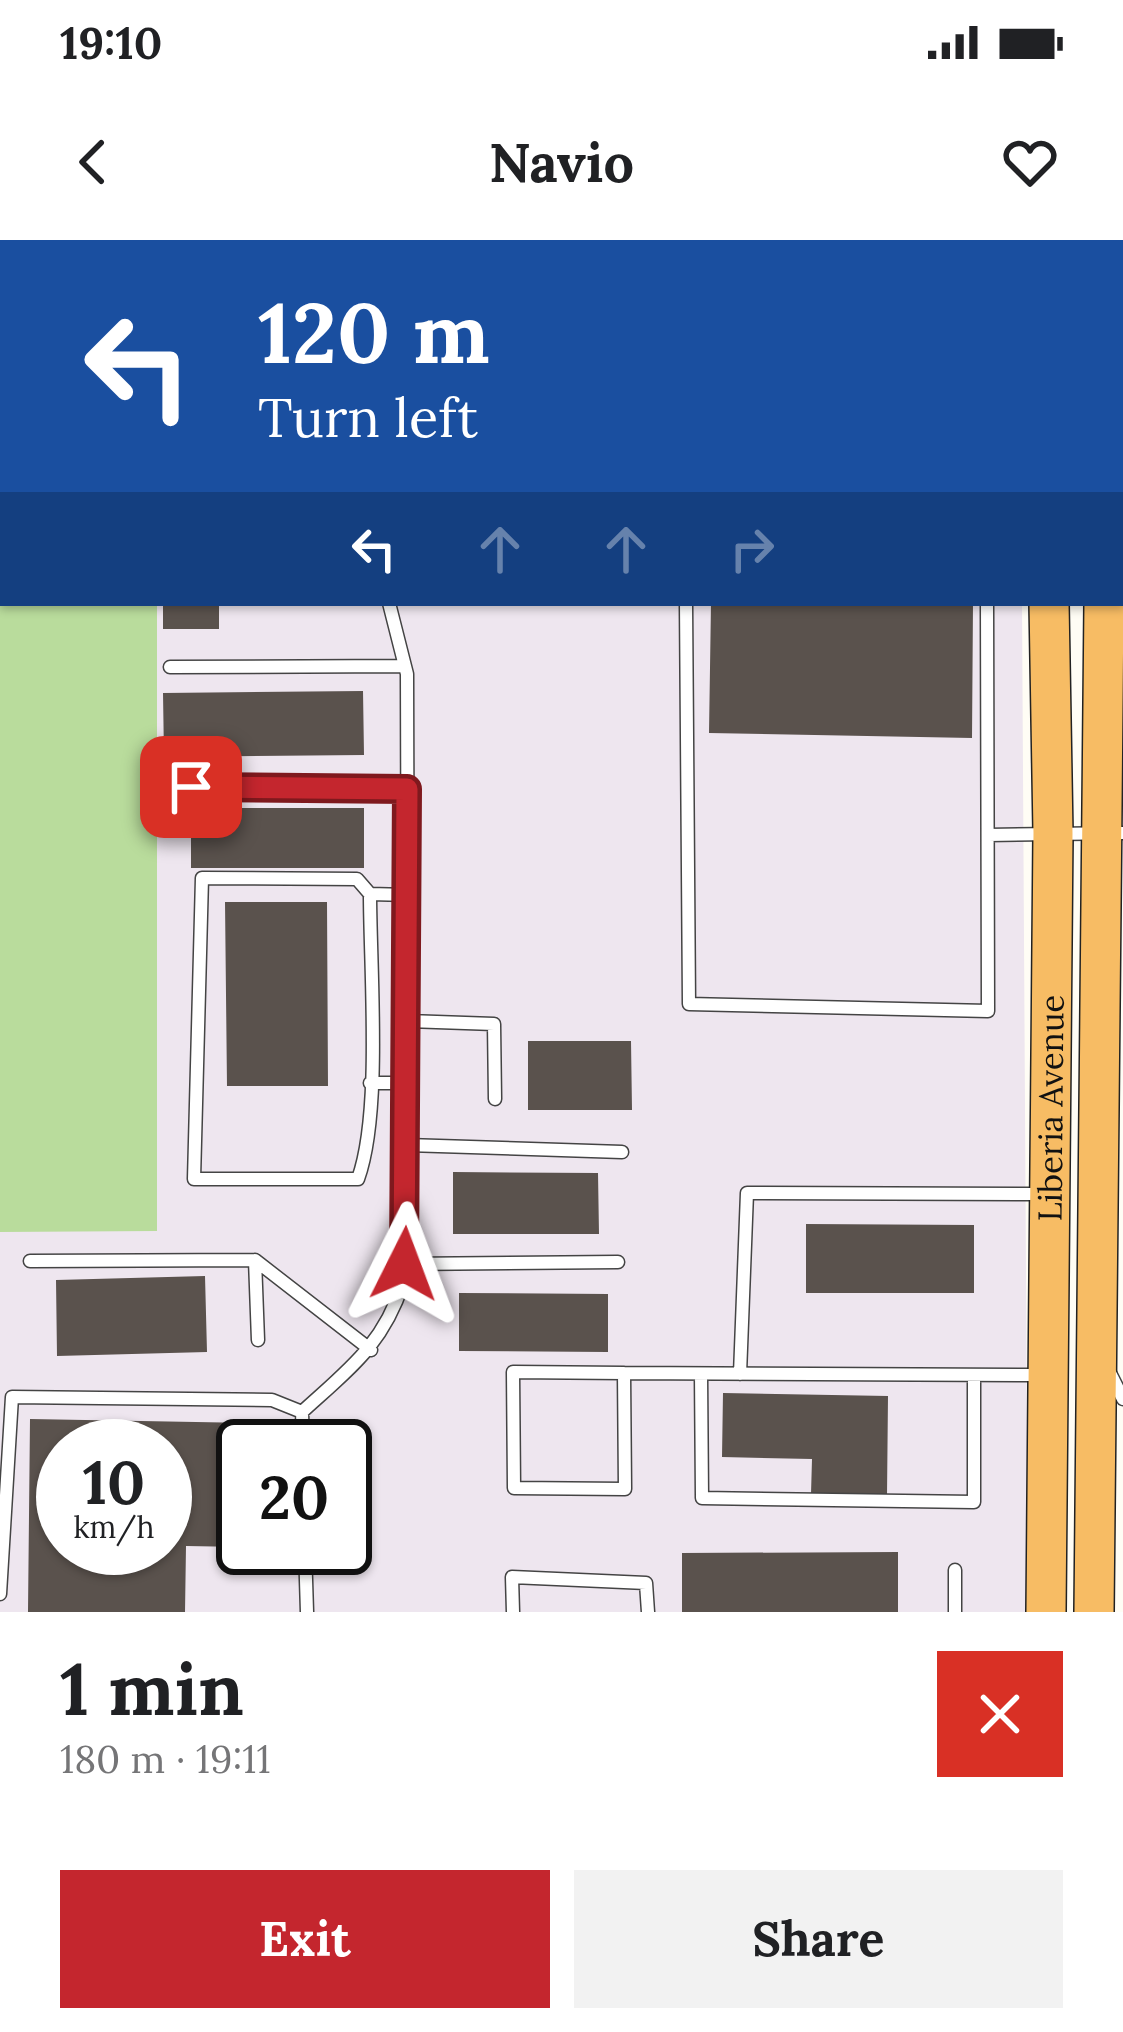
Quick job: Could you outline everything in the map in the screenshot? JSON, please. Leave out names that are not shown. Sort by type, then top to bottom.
[{"type":"highway","name":"Liberia Avenue","points":[[1046,1612],[1053,833],[1049,606]]},
{"type":"highway","name":"Liberia Avenue","points":[[1094,1612],[1102,1502],[1096,1347],[1112,833],[1104,606]]},
{"type":"lane","points":[[302,1419],[302,1412],[371,1350],[394,1312],[404,1283],[408,1082],[405,666],[389,606]]},
{"type":"lane","points":[[686,606],[689,1004],[988,1011],[987,606]]},
{"type":"lane","points":[[170,667],[405,666]]},
{"type":"lane","points":[[191,787],[407,789]]},
{"type":"lane","points":[[988,835],[1112,833]]},
{"type":"lane","points":[[202,878],[357,879],[370,894],[370,1083],[364,1162],[358,1179],[194,1179],[202,878]]},
{"type":"lane","points":[[370,894],[408,896]]},
{"type":"lane","points":[[408,1022],[494,1024],[495,1099]]},
{"type":"lane","points":[[370,1083],[408,1082]]},
{"type":"lane","points":[[407,1145],[622,1152]]},
{"type":"lane","points":[[740,1374],[747,1192],[1048,1194]]},
{"type":"lane","points":[[31,1261],[255,1260],[371,1350]]},
{"type":"lane","points":[[255,1260],[258,1340]]},
{"type":"lane","points":[[404,1264],[618,1262]]},
{"type":"lane","points":[[1096,1347],[1123,1399]]},
{"type":"lane","points":[[624,1373],[625,1489],[514,1489],[513,1372],[1047,1376]]},
{"type":"lane","points":[[700,1374],[702,1498],[952,1502],[974,1502],[974,1375]]},
{"type":"lane","points":[[0,1594],[12,1397],[272,1400],[302,1412]]},
{"type":"lane","points":[[955,1570],[956,1612]]},
{"type":"lane","points":[[306,1575],[307,1612]]},
{"type":"lane","points":[[513,1612],[512,1577],[646,1583],[648,1612]]},
{"type":"shaded area","points":[[0,606],[1022,606],[1028,1612],[0,1612]]},
{"type":"green space","points":[[0,606],[157,606],[157,1231],[0,1232]]},
{"type":"building","points":[[163,606],[219,606],[219,629],[163,629]]},
{"type":"building","points":[[711,606],[973,606],[972,738],[709,733]]},
{"type":"building","points":[[363,691],[364,755],[164,757],[163,693]]},
{"type":"building","points":[[191,808],[364,808],[364,868],[191,868]]},
{"type":"building","points":[[225,902],[327,902],[328,1086],[227,1086]]},
{"type":"building","points":[[528,1041],[631,1041],[632,1110],[528,1110]]},
{"type":"building","points":[[453,1172],[598,1173],[599,1234],[453,1234]]},
{"type":"building","points":[[806,1224],[974,1225],[974,1293],[806,1293]]},
{"type":"building","points":[[205,1276],[207,1352],[57,1356],[56,1280]]},
{"type":"building","points":[[459,1293],[608,1294],[608,1352],[459,1351]]},
{"type":"building","points":[[723,1393],[888,1396],[887,1495],[811,1494],[812,1459],[722,1457]]},
{"type":"building","points":[[30,1419],[36,1419],[36,1575],[186,1575],[185,1612],[28,1612]]},
{"type":"building","points":[[192,1422],[216,1422],[216,1547],[192,1546]]},
{"type":"building","points":[[898,1552],[898,1612],[682,1612],[682,1553]]},
{"type":"route","points":[[191,787],[407,789],[404,1264]]}]
